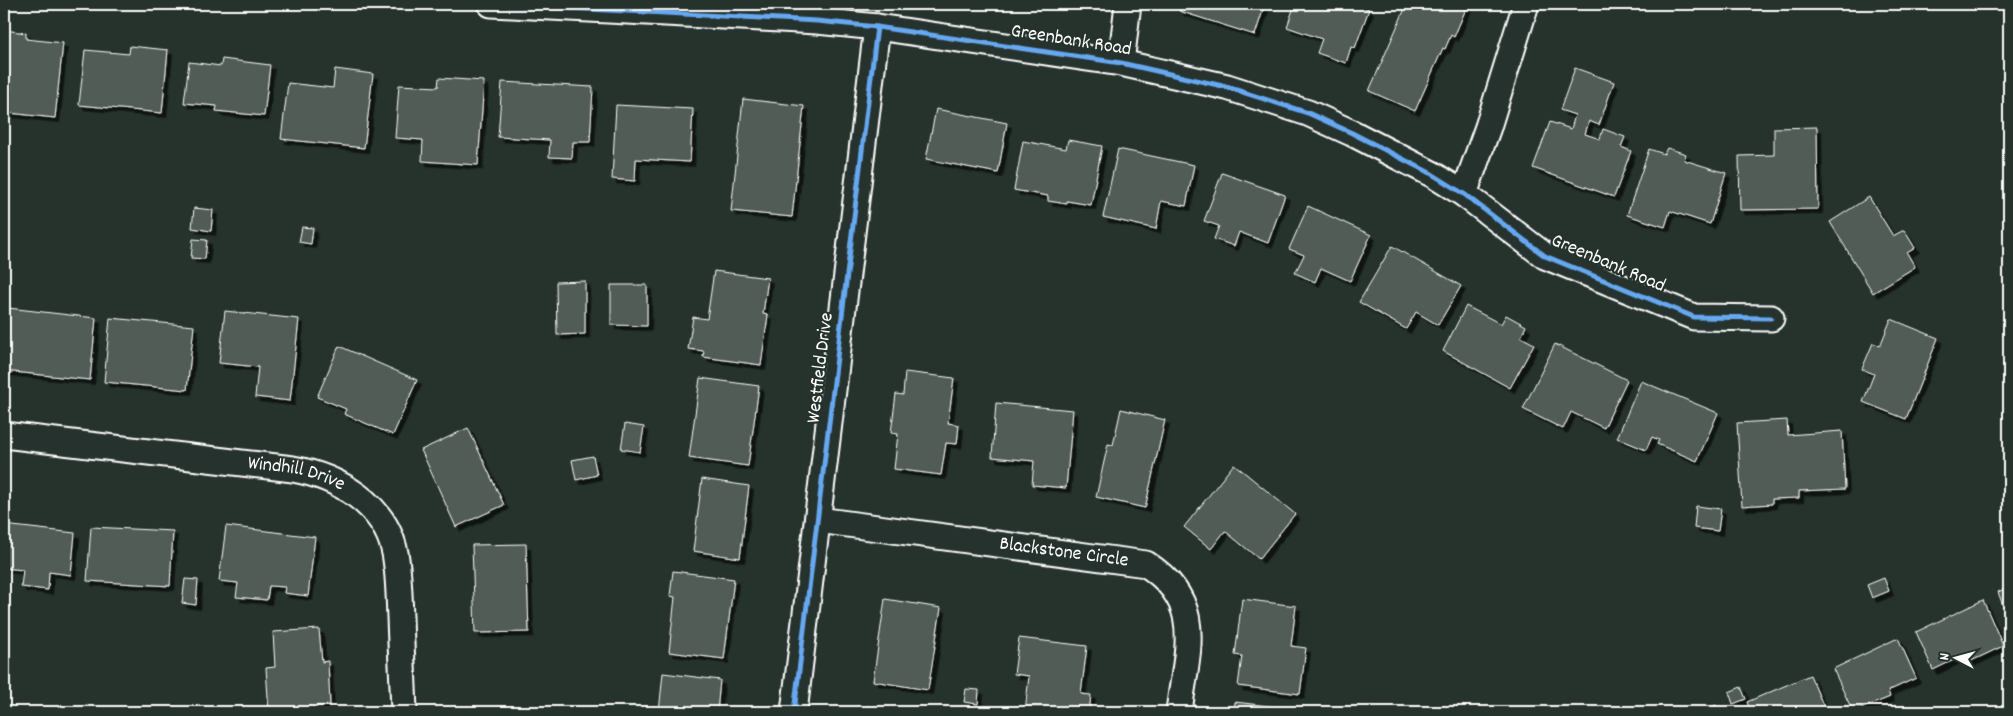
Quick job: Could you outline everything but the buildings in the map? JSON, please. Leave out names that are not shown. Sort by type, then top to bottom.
[{"type":"street","name":"Greenbank Road","points":[[491,4],[675,9],[877,27],[1121,63],[1227,87],[1308,113],[1414,165],[1464,194],[1546,256],[1694,317],[1771,318]]},
{"type":"street","points":[[1121,63],[1128,4]]},
{"type":"street","points":[[1464,194],[1488,127],[1526,4]]},
{"type":"street","name":"Westfield Drive","points":[[794,712],[877,27]]},
{"type":"street","name":"Windhill Drive","points":[[4,435],[284,468],[310,472],[345,487],[365,501],[380,516],[390,535],[395,553],[399,591],[404,712]]},
{"type":"street","name":"Blackstone Circle","points":[[818,520],[1146,564],[1158,572],[1176,591],[1184,604],[1188,618],[1188,637],[1179,712]]},
{"type":"cycle path","points":[[491,4],[817,21],[877,27],[1121,63],[1227,87],[1308,113],[1432,174],[1464,194],[1545,256],[1694,317],[1771,318]]},
{"type":"cycle path","points":[[794,712],[877,27]]}]
